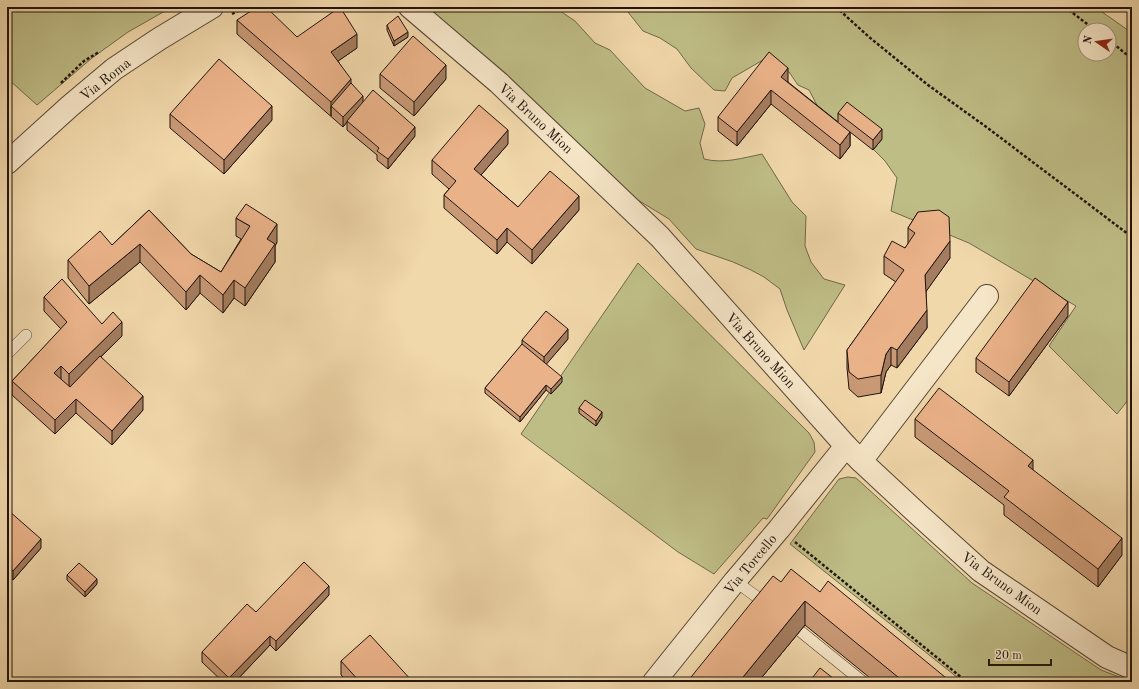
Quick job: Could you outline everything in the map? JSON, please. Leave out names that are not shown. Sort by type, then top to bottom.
[{"type":"street","name":"Via Roma","points":[[7,163],[70,106],[114,69],[165,35],[212,7]]},
{"type":"street","name":"Via Bruno Mion","points":[[410,7],[499,83],[660,237],[854,453],[918,515],[981,572],[1107,657],[1132,668]]},
{"type":"street","name":"Via Torcello","points":[[654,682],[735,580],[779,529],[854,453],[987,296]]},
{"type":"lane","points":[[7,354],[26,335]]},
{"type":"lane","points":[[735,580],[768,606]]},
{"type":"lane","points":[[800,631],[863,682]]},
{"type":"path","points":[[836,7],[869,37],[928,85],[1132,237]]},
{"type":"path","points":[[1065,7],[1085,22]]},
{"type":"path","points":[[1117,47],[1132,59]]},
{"type":"path","points":[[794,541],[967,682]]},
{"type":"shaded area","points":[[7,7],[172,7],[128,32],[92,58],[37,105],[7,78]]},
{"type":"shaded area","points":[[427,7],[557,7],[557,9],[575,21],[595,43],[610,50],[645,88],[685,111],[699,108],[705,124],[700,143],[704,159],[726,161],[762,154],[792,202],[806,216],[805,246],[811,262],[824,279],[845,285],[804,350],[780,289],[764,277],[751,270],[696,249],[669,219],[628,194]]},
{"type":"shaded area","points":[[624,7],[1095,7],[1116,22],[1077,22],[1077,62],[1117,62],[1117,22],[1132,33],[1132,395],[1117,414],[1049,346],[1076,306],[969,243],[891,211],[897,178],[885,161],[871,147],[818,107],[809,90],[798,85],[789,72],[763,60],[732,78],[725,91],[714,90],[691,68],[677,49],[660,38],[643,31]]},
{"type":"shaded area","points":[[638,263],[809,433],[814,442],[815,452],[767,519],[763,518],[714,574],[678,552],[521,434]]},
{"type":"shaded area","points":[[848,477],[856,478],[972,583],[1101,670],[1132,682],[963,682],[790,544],[839,479]]},
{"type":"building","points":[[257,7],[266,7],[297,37],[340,7],[357,34],[331,52],[351,79],[331,102],[237,20]]},
{"type":"building","points":[[398,16],[408,32],[394,41],[387,25]]},
{"type":"building","points":[[413,36],[446,65],[414,102],[380,74]]},
{"type":"building","points":[[769,52],[788,68],[781,77],[850,132],[840,145],[771,90],[737,132],[718,117]]},
{"type":"building","points":[[219,59],[272,106],[224,160],[170,114]]},
{"type":"building","points":[[351,83],[363,96],[343,117],[331,106]]},
{"type":"building","points":[[373,90],[415,127],[388,159],[377,151],[379,148],[347,121]]},
{"type":"building","points":[[847,102],[882,129],[873,140],[838,113]]},
{"type":"building","points":[[479,105],[508,130],[474,169],[518,207],[550,171],[579,196],[532,250],[507,228],[497,240],[444,195],[456,181],[432,160]]},
{"type":"building","points":[[246,204],[277,224],[267,239],[275,244],[245,288],[234,280],[223,295],[200,275],[186,292],[140,244],[89,286],[68,260],[100,231],[112,245],[149,210],[191,254],[221,272],[250,226],[236,218]]},
{"type":"building","points":[[939,210],[949,217],[950,241],[925,275],[927,310],[897,350],[891,347],[886,354],[881,375],[858,379],[849,372],[847,350],[904,270],[884,256],[892,241],[905,248],[915,233],[908,228],[918,212]]},
{"type":"building","points":[[1035,278],[1068,302],[1009,382],[976,358]]},
{"type":"building","points":[[62,279],[102,324],[113,312],[122,322],[69,374],[61,366],[54,373],[70,387],[100,356],[143,396],[112,431],[76,399],[55,420],[12,381],[67,322],[44,297]]},
{"type":"building","points":[[546,311],[568,329],[544,357],[522,340]]},
{"type":"building","points":[[522,344],[562,377],[551,389],[546,385],[520,417],[485,388]]},
{"type":"building","points":[[939,388],[1033,460],[1028,466],[1122,538],[1098,569],[1004,497],[1009,491],[915,419]]},
{"type":"building","points":[[585,400],[602,412],[596,421],[579,408]]},
{"type":"building","points":[[9,511],[41,539],[13,571],[7,566],[7,513]]},
{"type":"building","points":[[304,562],[329,586],[276,641],[270,636],[229,678],[202,652],[247,604],[256,612]]},
{"type":"building","points":[[79,563],[97,579],[85,592],[67,575]]},
{"type":"building","points":[[791,569],[820,592],[828,581],[951,682],[904,682],[805,601],[739,682],[687,682],[773,576],[781,582]]},
{"type":"building","points":[[370,635],[413,682],[360,682],[341,661]]},
{"type":"building","points":[[820,668],[838,682],[809,682]]}]
